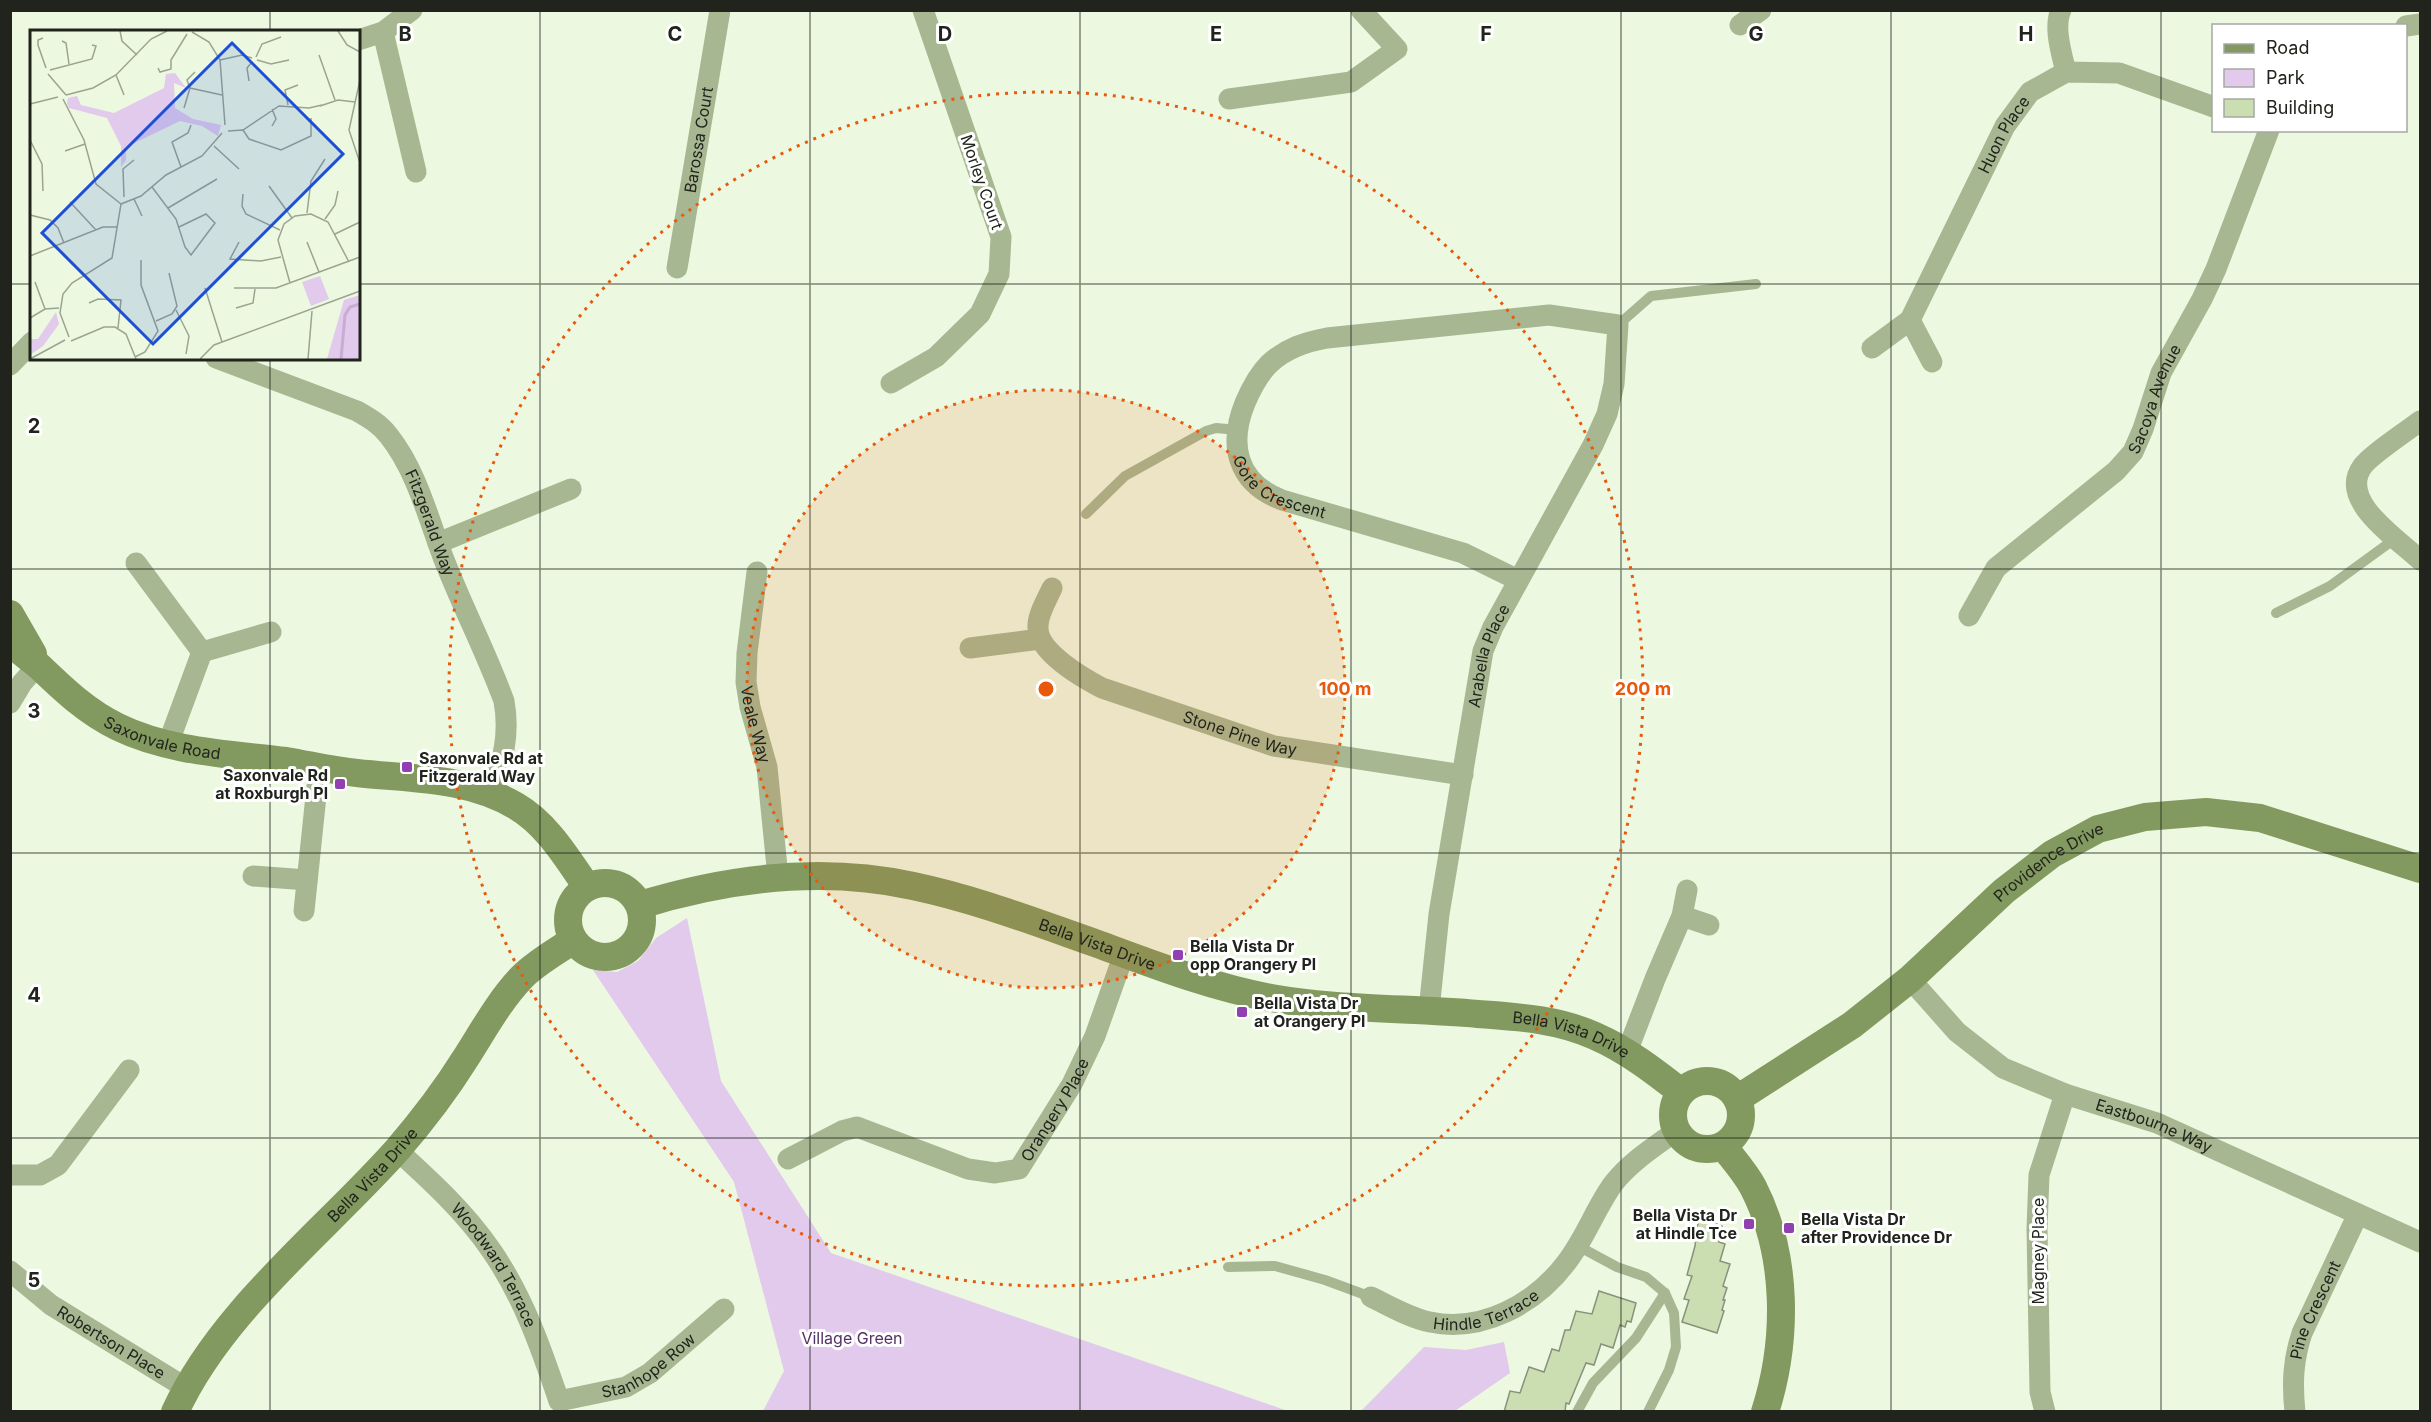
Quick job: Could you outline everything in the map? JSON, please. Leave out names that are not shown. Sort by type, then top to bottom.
[{"type":"street","points":[[360,39],[382,32],[412,10]]},
{"type":"street","name":"Barossa Court","points":[[677,268],[720,10]]},
{"type":"street","name":"Morley Court","points":[[891,383],[936,357],[980,314],[999,274],[1001,237],[923,10]]},
{"type":"street","points":[[1229,99],[1351,81],[1397,49],[1361,10]]},
{"type":"street","points":[[1740,25],[1761,10]]},
{"type":"street","points":[[2061,10],[2058,15],[2060,43],[2066,72],[2119,73],[2212,106]]},
{"type":"street","points":[[382,32],[416,172]]},
{"type":"street","name":"Huon Place","points":[[1872,348],[1910,320],[2006,126],[2030,92],[2066,72]]},
{"type":"street","name":"Sacoya Avenue","points":[[1969,616],[1996,568],[2116,471],[2133,452],[2161,373],[2202,299],[2216,268],[2268,132]]},
{"type":"street","name":"Gore Crescent","points":[[1518,580],[1464,553],[1271,496],[1255,484],[1243,468],[1238,456],[1236,441],[1238,430],[1251,389],[1261,374],[1281,355],[1310,341],[1550,315],[1618,325]]},
{"type":"street","points":[[1910,320],[1932,362]]},
{"type":"street","name":"Arabella Place","points":[[1429,1010],[1439,914],[1483,651],[1493,627],[1593,445],[1607,414],[1614,384],[1618,325]]},
{"type":"street","points":[[10,365],[30,344]]},
{"type":"street","name":"Fitzgerald Way","points":[[221,360],[372,419],[398,449],[412,476],[504,701],[507,716],[506,747],[491,793]]},
{"type":"street","points":[[2421,421],[2362,465],[2356,478],[2356,491],[2362,507],[2421,560]]},
{"type":"street","points":[[438,543],[572,489]]},
{"type":"street","points":[[136,563],[202,652]]},
{"type":"street","name":"Veale Way","points":[[757,572],[747,653],[746,682],[750,707],[766,767],[778,877]]},
{"type":"street","points":[[970,648],[1040,639],[1037,627],[1052,588]]},
{"type":"street","name":"Saxonvale Road","points":[[10,614],[38,665]]},
{"type":"street","points":[[202,652],[271,632]]},
{"type":"street","name":"Saxonvale Road","points":[[10,639],[23,655],[38,665],[68,695],[100,718],[137,736],[168,744],[356,773],[473,787],[491,793],[516,806],[538,823],[587,887]]},
{"type":"street","name":"Stone Pine Way","points":[[1040,639],[1067,666],[1102,688],[1247,738],[1296,750],[1463,776]]},
{"type":"street","points":[[168,744],[202,652]]},
{"type":"street","points":[[10,703],[22,683],[38,665]]},
{"type":"street","points":[[304,911],[319,766]]},
{"type":"street","name":"Providence Drive","points":[[1737,1099],[1852,1025],[1910,980],[2004,891],[2052,854],[2098,829],[2145,817],[2206,812],[2260,818],[2421,869]]},
{"type":"street","points":[[253,876],[307,880]]},
{"type":"street","name":"Bella Vista Drive","points":[[640,905],[701,888],[778,877],[834,876],[913,885],[974,901],[1209,983],[1272,998],[1310,1003],[1429,1010],[1546,1021],[1587,1033],[1627,1052],[1681,1092]]},
{"type":"street","points":[[601,882],[619,885],[631,893],[640,905],[643,920],[640,934],[630,948],[621,954],[607,957],[596,956],[580,948],[573,940],[568,925],[569,909],[575,897],[587,887],[601,882]]},
{"type":"street","points":[[1627,1052],[1682,916],[1687,890]]},
{"type":"street","points":[[1682,916],[1709,925]]},
{"type":"street","name":"Bella Vista Drive","points":[[180,1400],[212,1348],[242,1313],[397,1150],[453,1078],[513,987],[538,963],[573,940]]},
{"type":"street","name":"Orangery Place","points":[[788,1159],[842,1131],[857,1127],[968,1169],[995,1173],[1018,1170],[1072,1084],[1095,1036],[1124,954]]},
{"type":"street","name":"Eastbourne Way","points":[[1910,980],[1957,1032],[2003,1068],[2065,1094],[2157,1123],[2421,1242]]},
{"type":"street","points":[[10,1175],[22,1177],[40,1174],[58,1165],[129,1070]]},
{"type":"street","points":[[1715,1082],[1727,1088],[1737,1099],[1740,1107],[1740,1122],[1734,1136],[1723,1146],[1708,1149],[1693,1147],[1680,1137],[1672,1115],[1673,1107],[1681,1092],[1693,1084],[1715,1082]]},
{"type":"street","name":"Magney Place","points":[[2045,1412],[2040,1392],[2037,1228],[2039,1175],[2065,1094]]},
{"type":"street","name":"Hindle Terrace","points":[[1371,1297],[1428,1322],[1451,1325],[1482,1321],[1504,1313],[1529,1299],[1566,1264],[1617,1179],[1651,1149],[1676,1131]]},
{"type":"street","points":[[1723,1146],[1753,1187],[1770,1236],[1780,1284],[1780,1345],[1775,1377],[1765,1412]]},
{"type":"street","name":"Woodward Terrace","points":[[397,1150],[440,1190],[491,1250],[519,1298],[540,1346],[558,1406]]},
{"type":"street","name":"Pine Crescent","points":[[2295,1412],[2293,1372],[2295,1351],[2358,1214]]},
{"type":"street","name":"Robertson Place","points":[[10,1271],[51,1305],[180,1400]]},
{"type":"street","name":"Stanhope Row","points":[[558,1406],[627,1387],[658,1366],[724,1309]]},
{"type":"lane","points":[[1618,325],[1651,296],[1756,284]]},
{"type":"lane","points":[[1086,514],[1125,476],[1206,431],[1216,428],[1238,430]]},
{"type":"lane","points":[[2276,613],[2330,586],[2396,538]]},
{"type":"lane","points":[[1578,1246],[1617,1267],[1646,1277],[1665,1293],[1674,1313],[1676,1347],[1669,1370],[1648,1412]]},
{"type":"lane","name":"Hindle Terrace","points":[[1228,1267],[1275,1266],[1325,1280],[1371,1297]]},
{"type":"lane","points":[[1577,1412],[1593,1383],[1636,1338],[1665,1293]]},
{"type":"green space","name":"Village Green","points":[[687,918],[721,1081],[831,1253],[1288,1411],[763,1411],[784,1371],[734,1182],[593,970],[617,972],[638,961],[656,938]]},
{"type":"green space","points":[[1504,1342],[1510,1373],[1455,1411],[1361,1411],[1424,1347],[1466,1350]]},
{"type":"building","points":[[1700,1218],[1722,1226],[1719,1242],[1725,1244],[1720,1261],[1730,1264],[1723,1286],[1727,1288],[1723,1300],[1725,1300],[1722,1310],[1724,1311],[1717,1333],[1682,1322],[1689,1300],[1684,1299],[1692,1276],[1687,1275],[1695,1246],[1696,1237],[1694,1236]]},
{"type":"building","points":[[1599,1291],[1636,1303],[1631,1322],[1627,1321],[1625,1327],[1620,1325],[1613,1348],[1601,1344],[1594,1365],[1586,1363],[1569,1404],[1566,1403],[1565,1412],[1504,1412],[1510,1391],[1520,1393],[1529,1367],[1544,1372],[1552,1349],[1559,1351],[1565,1330],[1570,1330],[1576,1311],[1592,1314]]},
{"type":"place","name":"Saxonvale Rd at Fitzgerald Way","points":[[407,767]]},
{"type":"place","name":"Saxonvale Rd at Roxburgh Pl","points":[[340,784]]},
{"type":"place","name":"Bella Vista Dr opp Orangery Pl","points":[[1178,955]]},
{"type":"place","name":"Bella Vista Dr at Orangery Pl","points":[[1242,1012]]},
{"type":"place","name":"Bella Vista Dr at Hindle Tce","points":[[1749,1224]]},
{"type":"place","name":"Bella Vista Dr after Providence Dr","points":[[1789,1228]]}]
